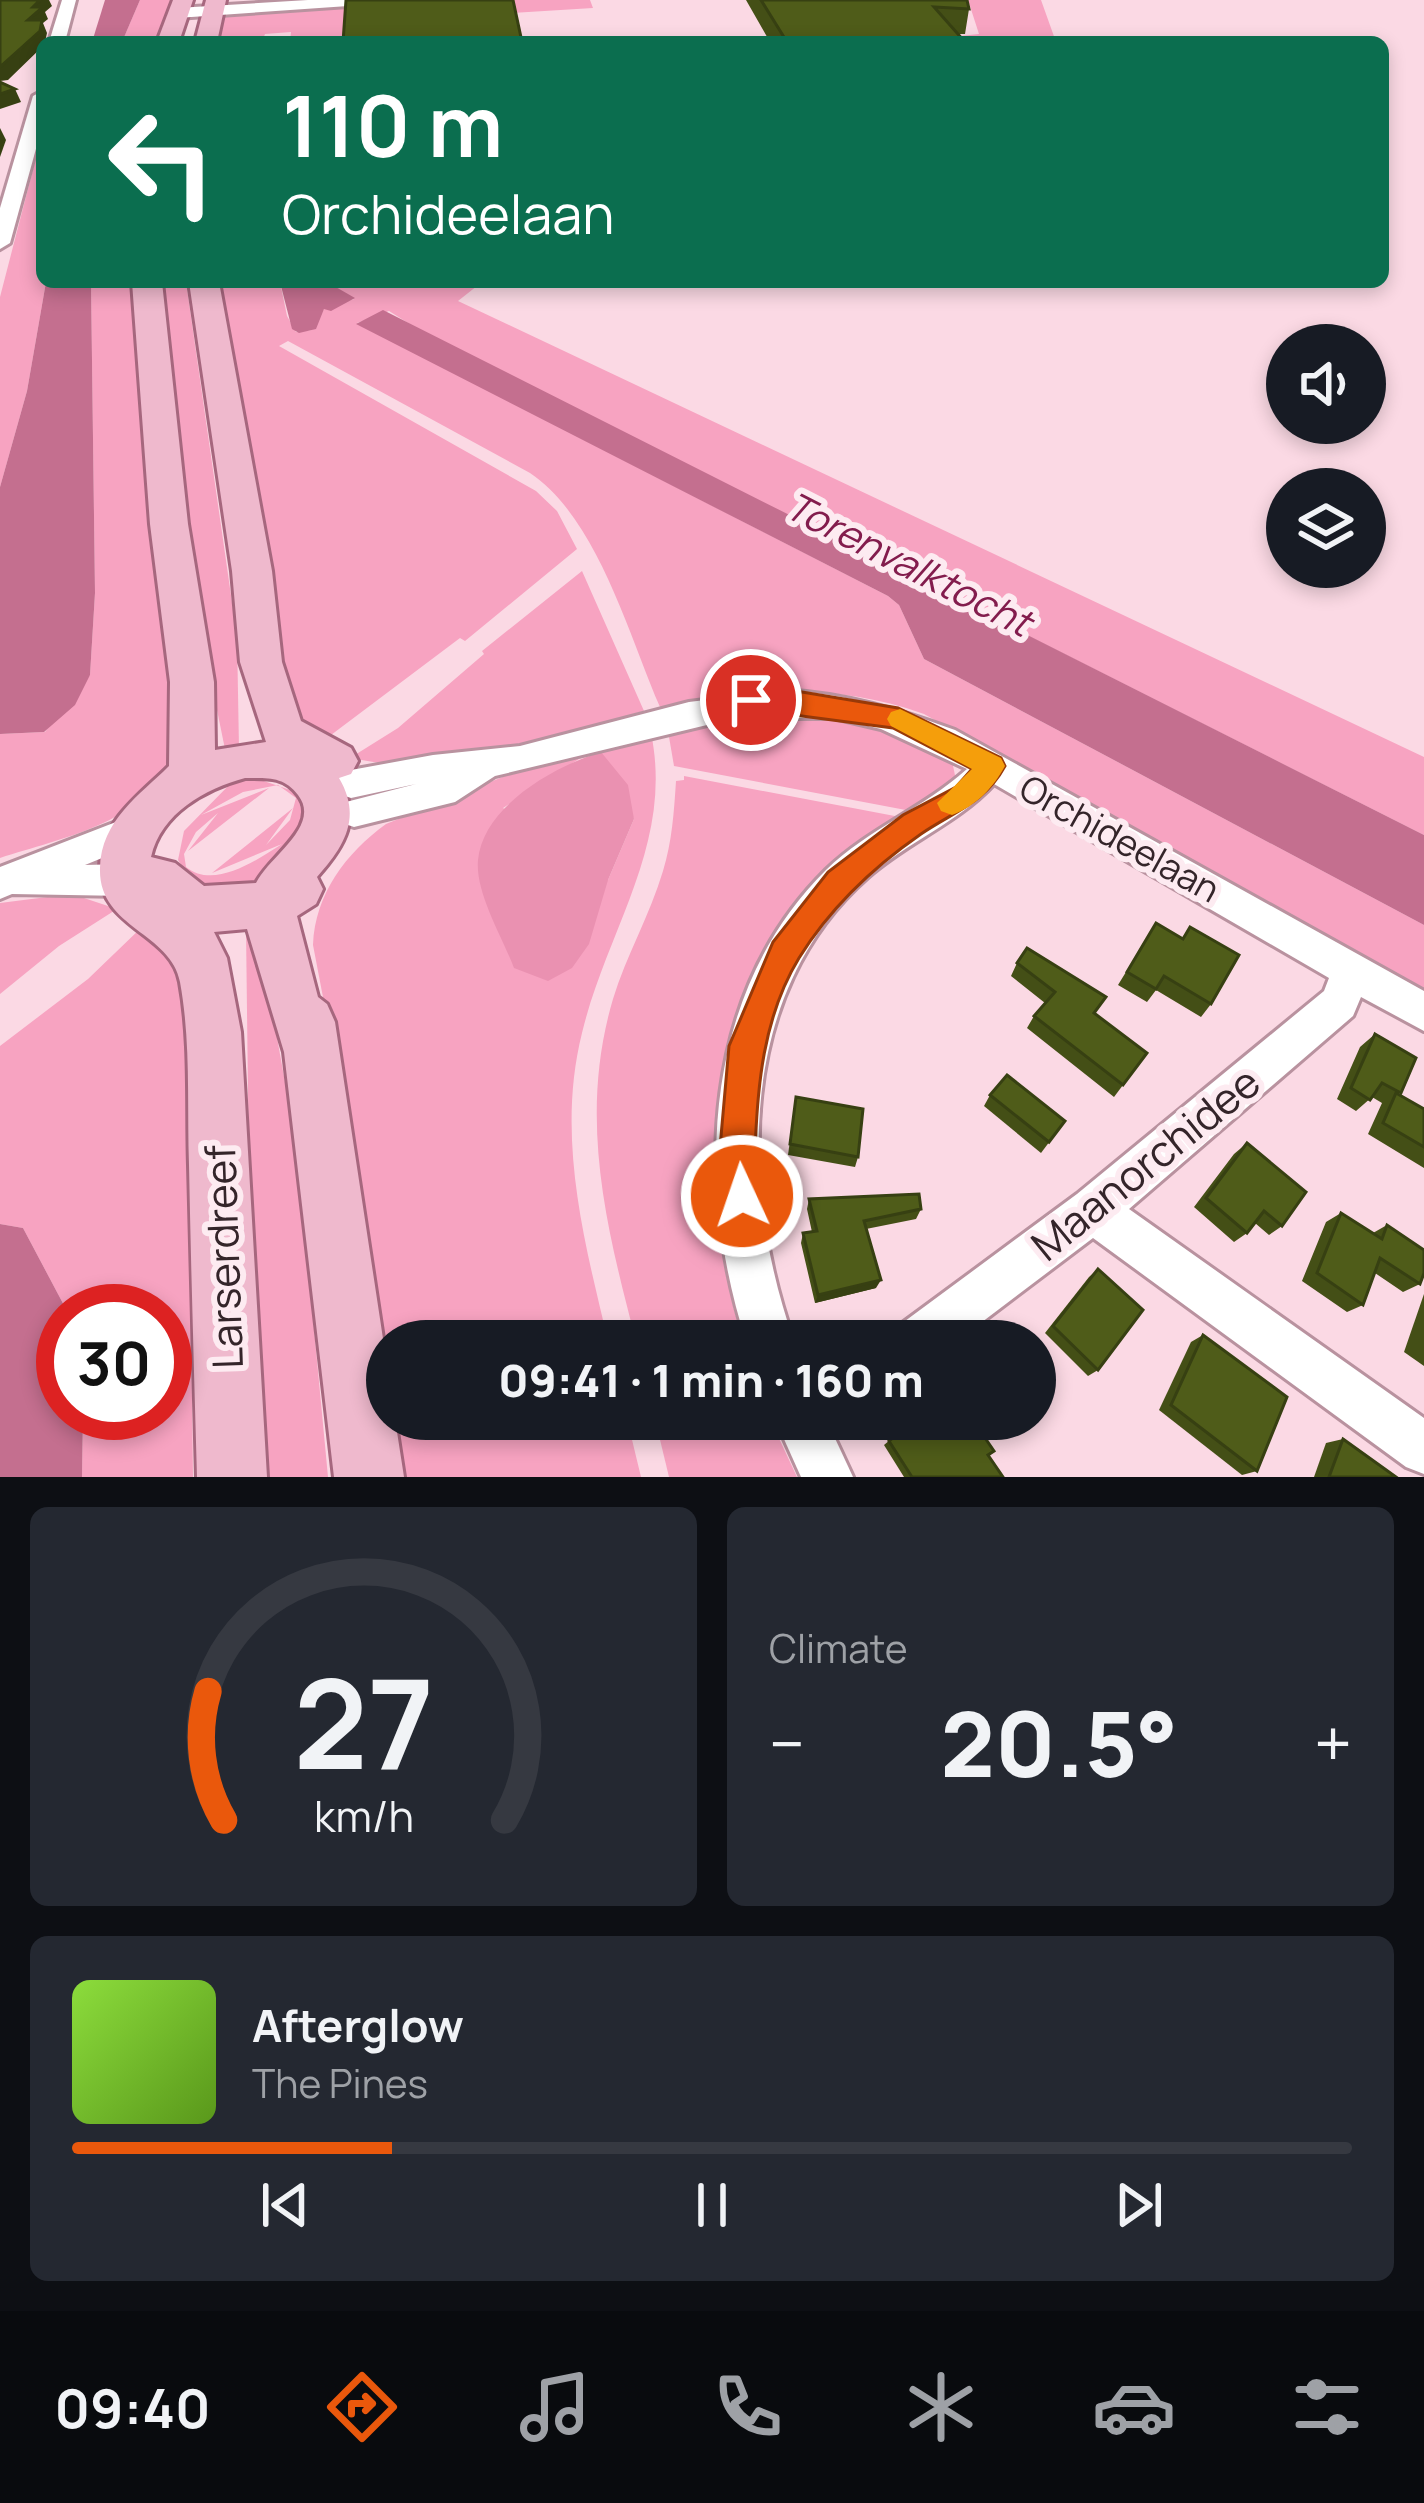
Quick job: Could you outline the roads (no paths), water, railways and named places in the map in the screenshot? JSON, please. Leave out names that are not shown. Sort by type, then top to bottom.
[{"type":"main road","points":[[207,36],[214,5]]},
{"type":"main road","points":[[170,36],[180,6]]},
{"type":"main road","points":[[141,879],[159,836],[178,808],[206,789],[202,772],[192,766],[192,682],[169,524],[148,288]]},
{"type":"main road","points":[[206,288],[252,571],[261,662],[251,719],[256,744],[283,752],[343,795],[335,857],[291,892],[192,920],[141,908],[141,879],[127,847],[156,801],[202,772],[283,752]]},
{"type":"main road","points":[[291,892],[282,965],[311,1050],[369,1477]]},
{"type":"main road","name":"Larserdreef","points":[[192,920],[191,940],[201,956],[215,1038],[232,1477]]},
{"type":"street","points":[[59,36],[68,0]]},
{"type":"street","points":[[180,6],[376,0]]},
{"type":"street","points":[[0,159],[34,156],[0,243]]},
{"type":"street","name":"Orchideelaan","points":[[343,795],[443,791],[488,766],[659,719],[751,700],[898,718],[1424,1012]]},
{"type":"street","points":[[761,1320],[755,1304],[737,1159],[746,1046],[784,952],[839,881],[913,824],[966,795],[991,766]]},
{"type":"street","points":[[1,883],[134,830]]},
{"type":"street","points":[[1,883],[141,879]]},
{"type":"street","name":"Maanorchidee","points":[[947,1320],[1093,1210],[1339,1003],[1352,970]]},
{"type":"street","points":[[1093,1210],[1424,1449]]},
{"type":"street","points":[[813,1440],[827,1477]]},
{"type":"water label","name":"Torenvalktocht","points":[[909,563]]}]
